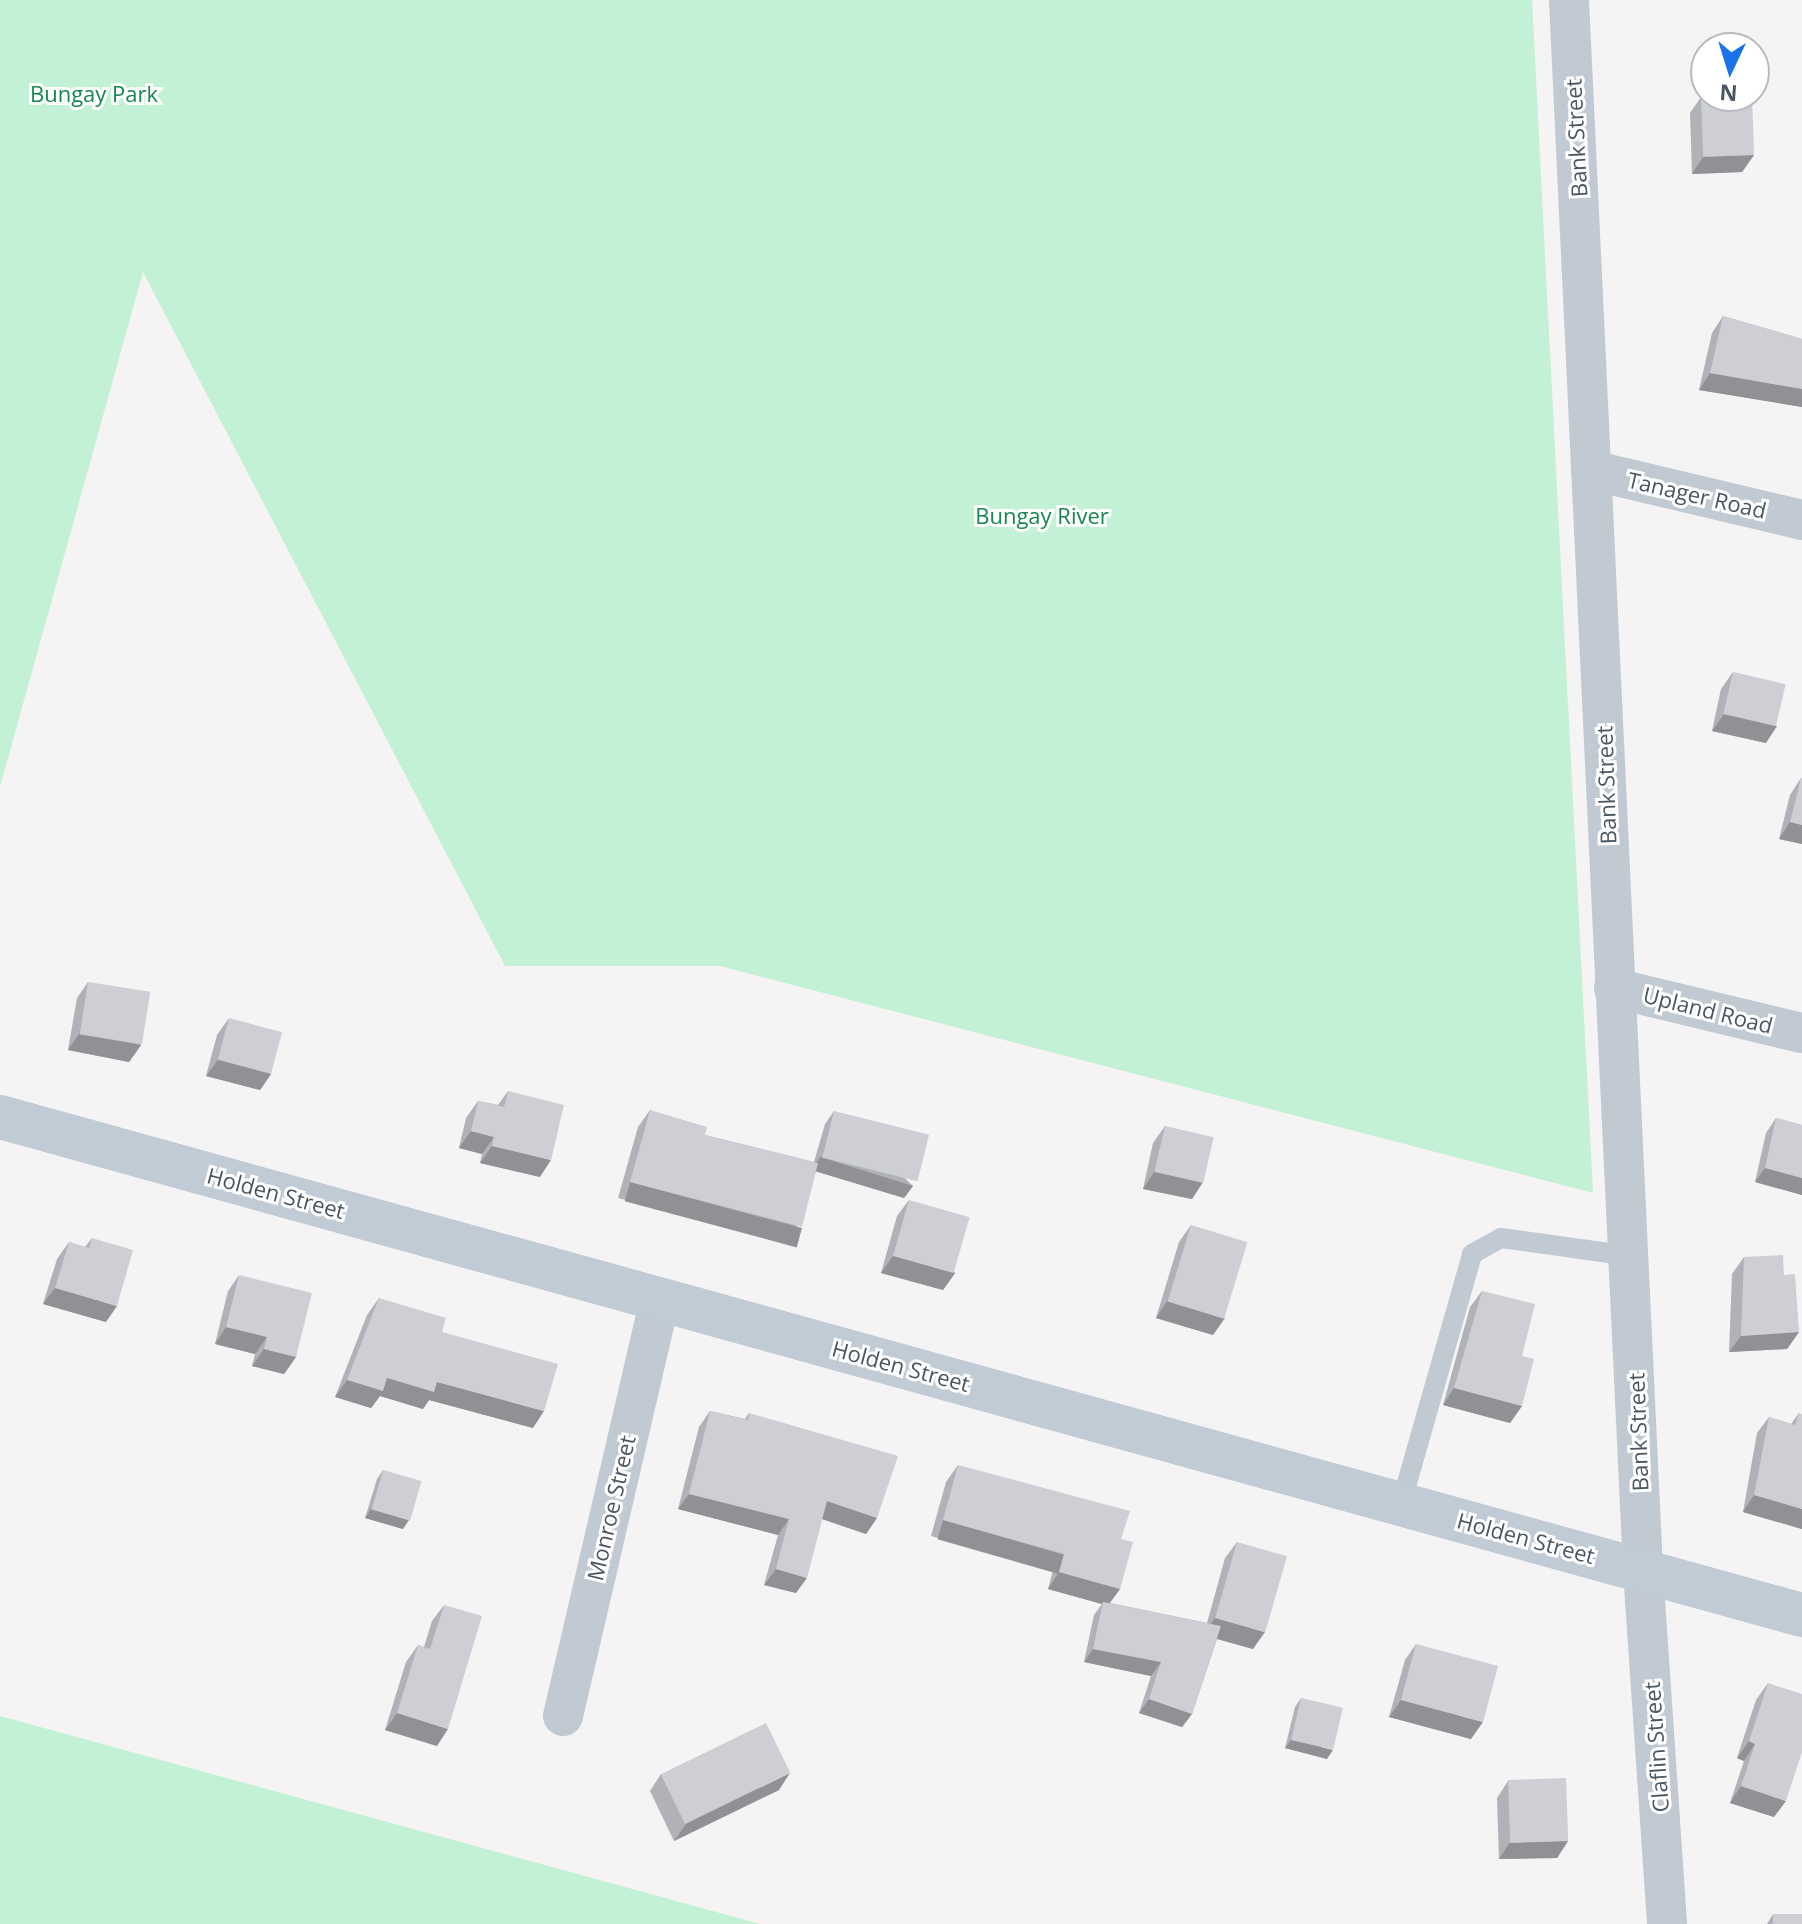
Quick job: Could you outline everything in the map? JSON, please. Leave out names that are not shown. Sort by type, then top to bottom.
[{"type":"main road","name":"Holden Street","points":[[0,1117],[1802,1615]]},
{"type":"street","name":"Bank Street","points":[[1569,0],[1614,988],[1631,1256],[1643,1571]]},
{"type":"street","name":"Tanager Road","points":[[1591,470],[1802,520]]},
{"type":"street","name":"Upland Road","points":[[1614,988],[1802,1033]]},
{"type":"street","name":"Monroe Street","points":[[563,1716],[660,1299]]},
{"type":"street","name":"Claflin Street","points":[[1643,1571],[1667,1924]]},
{"type":"lane","points":[[1401,1504],[1472,1254],[1501,1238],[1631,1256]]},
{"type":"green space","name":"Bungay River","points":[[0,0],[1532,0],[1593,1193],[720,966],[505,966],[143,272],[0,787]]},
{"type":"green space","points":[[0,1716],[760,1924],[0,1924]]},
{"type":"building","points":[[1702,112],[1753,112],[1754,155],[1703,157]]},
{"type":"building","points":[[1723,316],[1802,339],[1802,389],[1710,373]]},
{"type":"building","points":[[1733,672],[1786,684],[1776,726],[1723,714]]},
{"type":"building","points":[[1802,779],[1802,825],[1790,822]]},
{"type":"building","points":[[88,982],[150,992],[142,1044],[80,1034]]},
{"type":"building","points":[[229,1018],[282,1032],[271,1074],[218,1060]]},
{"type":"building","points":[[508,1091],[564,1105],[551,1160],[492,1146],[494,1137],[471,1131],[478,1101],[504,1107]]},
{"type":"building","points":[[650,1110],[707,1127],[705,1135],[818,1163],[802,1227],[630,1182]]},
{"type":"building","points":[[834,1111],[929,1135],[917,1181],[822,1158]]},
{"type":"building","points":[[1776,1118],[1802,1125],[1802,1178],[1765,1168]]},
{"type":"building","points":[[1165,1126],[1214,1137],[1203,1183],[1154,1172]]},
{"type":"building","points":[[909,1200],[970,1217],[954,1273],[893,1256]]},
{"type":"building","points":[[1191,1225],[1247,1242],[1224,1319],[1168,1302]]},
{"type":"building","points":[[92,1238],[133,1250],[117,1306],[55,1288],[69,1242],[89,1248]]},
{"type":"building","points":[[1783,1255],[1784,1275],[1795,1274],[1799,1332],[1741,1336],[1744,1257]]},
{"type":"building","points":[[239,1275],[312,1293],[296,1357],[264,1349],[267,1337],[226,1327]]},
{"type":"building","points":[[1482,1291],[1535,1304],[1522,1356],[1534,1359],[1522,1406],[1454,1388]]},
{"type":"building","points":[[379,1298],[446,1318],[442,1332],[558,1364],[544,1411],[437,1382],[434,1392],[387,1378],[383,1391],[347,1380]]},
{"type":"building","points":[[710,1411],[748,1420],[749,1413],[898,1456],[877,1518],[827,1501],[807,1578],[776,1569],[789,1519],[689,1494]]},
{"type":"building","points":[[1799,1413],[1802,1414],[1802,1509],[1754,1495],[1769,1417],[1795,1425]]},
{"type":"building","points":[[958,1465],[1130,1511],[1121,1539],[1133,1542],[1120,1589],[1059,1572],[1064,1554],[943,1520]]},
{"type":"building","points":[[383,1470],[421,1481],[410,1520],[372,1509]]},
{"type":"building","points":[[1237,1542],[1287,1556],[1265,1632],[1215,1618]]},
{"type":"building","points":[[1103,1602],[1221,1626],[1192,1714],[1149,1699],[1161,1662],[1093,1649]]},
{"type":"building","points":[[444,1605],[482,1616],[448,1729],[397,1713],[418,1645],[430,1649]]},
{"type":"building","points":[[1416,1644],[1498,1666],[1483,1722],[1401,1700]]},
{"type":"building","points":[[1768,1683],[1802,1694],[1802,1752],[1786,1801],[1741,1786],[1755,1744],[1749,1741]]},
{"type":"building","points":[[1301,1698],[1343,1708],[1333,1750],[1291,1740]]},
{"type":"building","points":[[766,1723],[790,1772],[685,1824],[661,1774]]},
{"type":"building","points":[[1566,1778],[1568,1841],[1510,1843],[1508,1780]]},
{"type":"building","points":[[1773,1914],[1802,1914],[1802,1924],[1773,1924]]},
{"type":"park label","name":"Bungay Park","points":[[94,94]]}]
